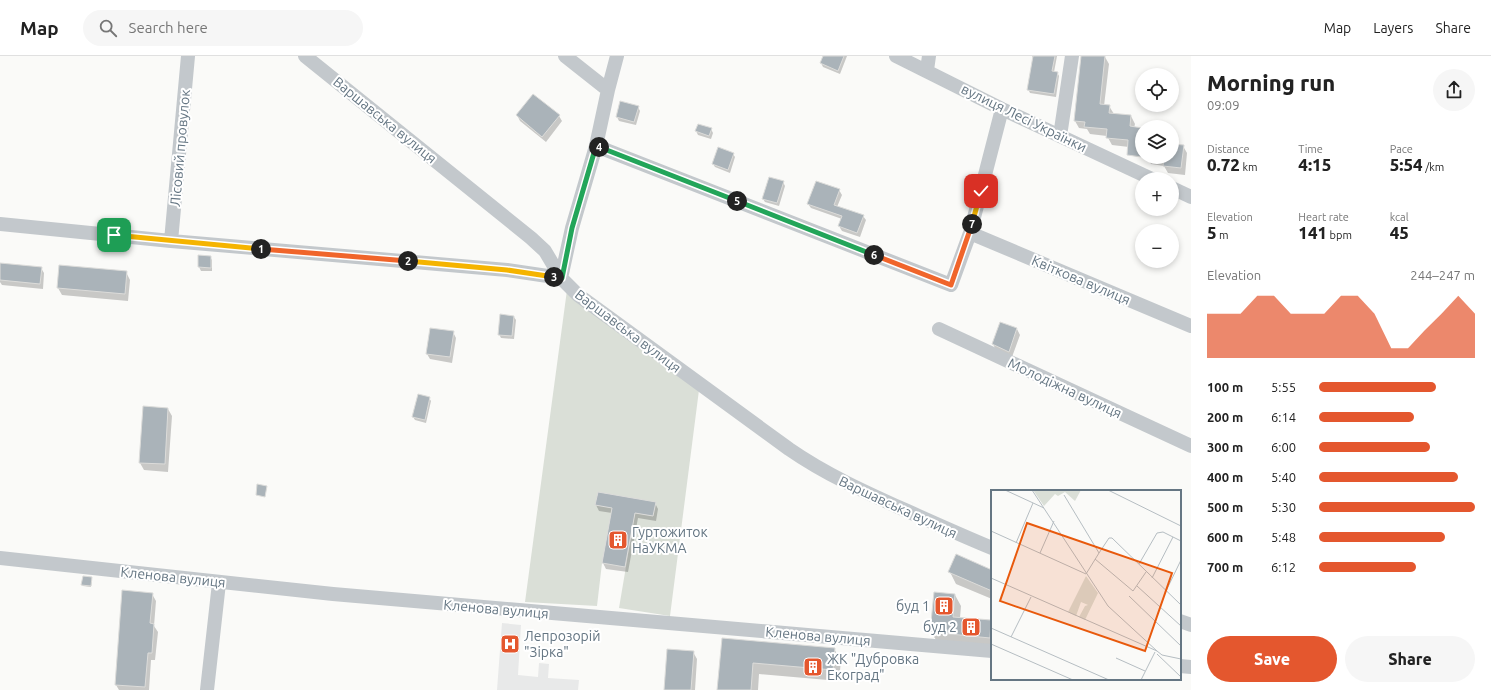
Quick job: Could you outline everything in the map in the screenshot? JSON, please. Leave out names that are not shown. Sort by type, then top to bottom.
[{"type":"street","name":"Лісовий провулок","points":[[171,241],[188,56]]},
{"type":"street","name":"Варшавська вулиця","points":[[305,56],[531,238],[550,258],[562,278],[572,290],[584,300],[804,460],[844,482],[878,498],[991,548]]},
{"type":"street","points":[[566,56],[608,90]]},
{"type":"street","points":[[0,224],[171,241],[507,270],[562,278],[572,228],[596,146],[617,56]]},
{"type":"street","name":"вулиця Лесі Українки","points":[[896,56],[1137,172]]},
{"type":"street","points":[[927,70],[929,56]]},
{"type":"street","points":[[1060,136],[1072,56]]},
{"type":"street","points":[[596,146],[951,285],[970,233],[1002,108]]},
{"type":"street","points":[[1179,191],[1191,197]]},
{"type":"street","name":"Квіткова вулиця","points":[[970,233],[1191,326]]},
{"type":"street","name":"Молодіжна вулиця","points":[[939,330],[1191,446]]},
{"type":"street","name":"Кленова вулиця","points":[[0,558],[219,583],[612,619],[991,651]]},
{"type":"street","points":[[207,690],[219,583]]},
{"type":"street","points":[[1181,621],[1191,625]]},
{"type":"street","points":[[1181,666],[1191,667]]},
{"type":"shaded area","points":[[567,290],[699,390],[670,616],[619,608],[635,513],[653,516],[656,502],[598,492],[595,505],[612,508],[602,563],[597,606],[525,602]]},
{"type":"shaded area","name":"Лепрозорій \"Зірка\"","points":[[502,623],[521,625],[518,675],[538,677],[539,663],[549,664],[548,678],[579,680],[578,690],[497,690]]},
{"type":"building","points":[[823,56],[844,56],[838,71],[820,63]]},
{"type":"building","points":[[1033,56],[1055,56],[1052,71],[1058,72],[1054,94],[1027,90]]},
{"type":"building","points":[[1081,56],[1105,56],[1100,104],[1110,105],[1109,113],[1131,115],[1130,126],[1135,127],[1135,156],[1127,155],[1128,140],[1106,138],[1107,129],[1084,127],[1085,122],[1074,121]]},
{"type":"building","points":[[533,94],[560,115],[542,137],[516,115]]},
{"type":"building","points":[[620,101],[639,106],[634,122],[616,117]]},
{"type":"building","points":[[698,124],[712,128],[709,136],[695,131]]},
{"type":"building","points":[[1179,145],[1184,145],[1181,168],[1163,166],[1163,164],[1179,164]]},
{"type":"building","points":[[718,147],[734,153],[728,170],[712,164]]},
{"type":"building","points":[[769,177],[784,181],[777,203],[762,199]]},
{"type":"building","points":[[816,181],[840,189],[834,205],[864,215],[857,233],[838,226],[842,216],[807,204]]},
{"type":"building","points":[[198,255],[211,256],[211,268],[198,267]]},
{"type":"building","points":[[0,263],[42,267],[40,284],[0,280]]},
{"type":"building","points":[[59,265],[127,271],[125,294],[57,288]]},
{"type":"building","points":[[500,314],[514,316],[512,336],[498,335]]},
{"type":"building","points":[[1000,322],[1017,328],[1009,352],[992,344]]},
{"type":"building","points":[[430,328],[454,331],[450,357],[426,354]]},
{"type":"building","points":[[418,394],[430,397],[425,420],[412,417]]},
{"type":"building","points":[[143,406],[168,408],[165,464],[139,463]]},
{"type":"building","points":[[257,484],[267,486],[265,497],[256,495]]},
{"type":"building","name":"Гуртожиток НаУКМА","points":[[598,492],[656,502],[653,516],[635,513],[625,567],[602,563],[612,508],[595,505]]},
{"type":"building","points":[[956,554],[991,570],[991,591],[948,572]]},
{"type":"building","points":[[83,576],[92,577],[91,586],[81,585]]},
{"type":"building","points":[[122,590],[153,593],[150,623],[154,624],[152,653],[148,653],[145,687],[115,685]]},
{"type":"building","points":[[934,592],[955,594],[953,617],[991,620],[990,638],[930,632]]},
{"type":"building","name":"ЖК \"Дубровка Екоград\"","points":[[722,638],[835,648],[833,670],[753,663],[751,690],[717,690]]},
{"type":"building","points":[[667,649],[694,651],[691,690],[664,690]]},
{"type":"place","name":"Гуртожиток НаУКМА","points":[[618,540]]},
{"type":"place","name":"буд 1","points":[[944,606]]},
{"type":"place","name":"буд 2","points":[[971,627]]},
{"type":"place","name":"Лепрозорій \"Зірка\"","points":[[510,644]]},
{"type":"place","name":"ЖК \"Дубровка Екоград\"","points":[[813,667]]},
{"type":"route","points":[[114,235],[507,270],[562,278],[572,228],[596,146],[951,285],[970,233],[981,191]]}]
